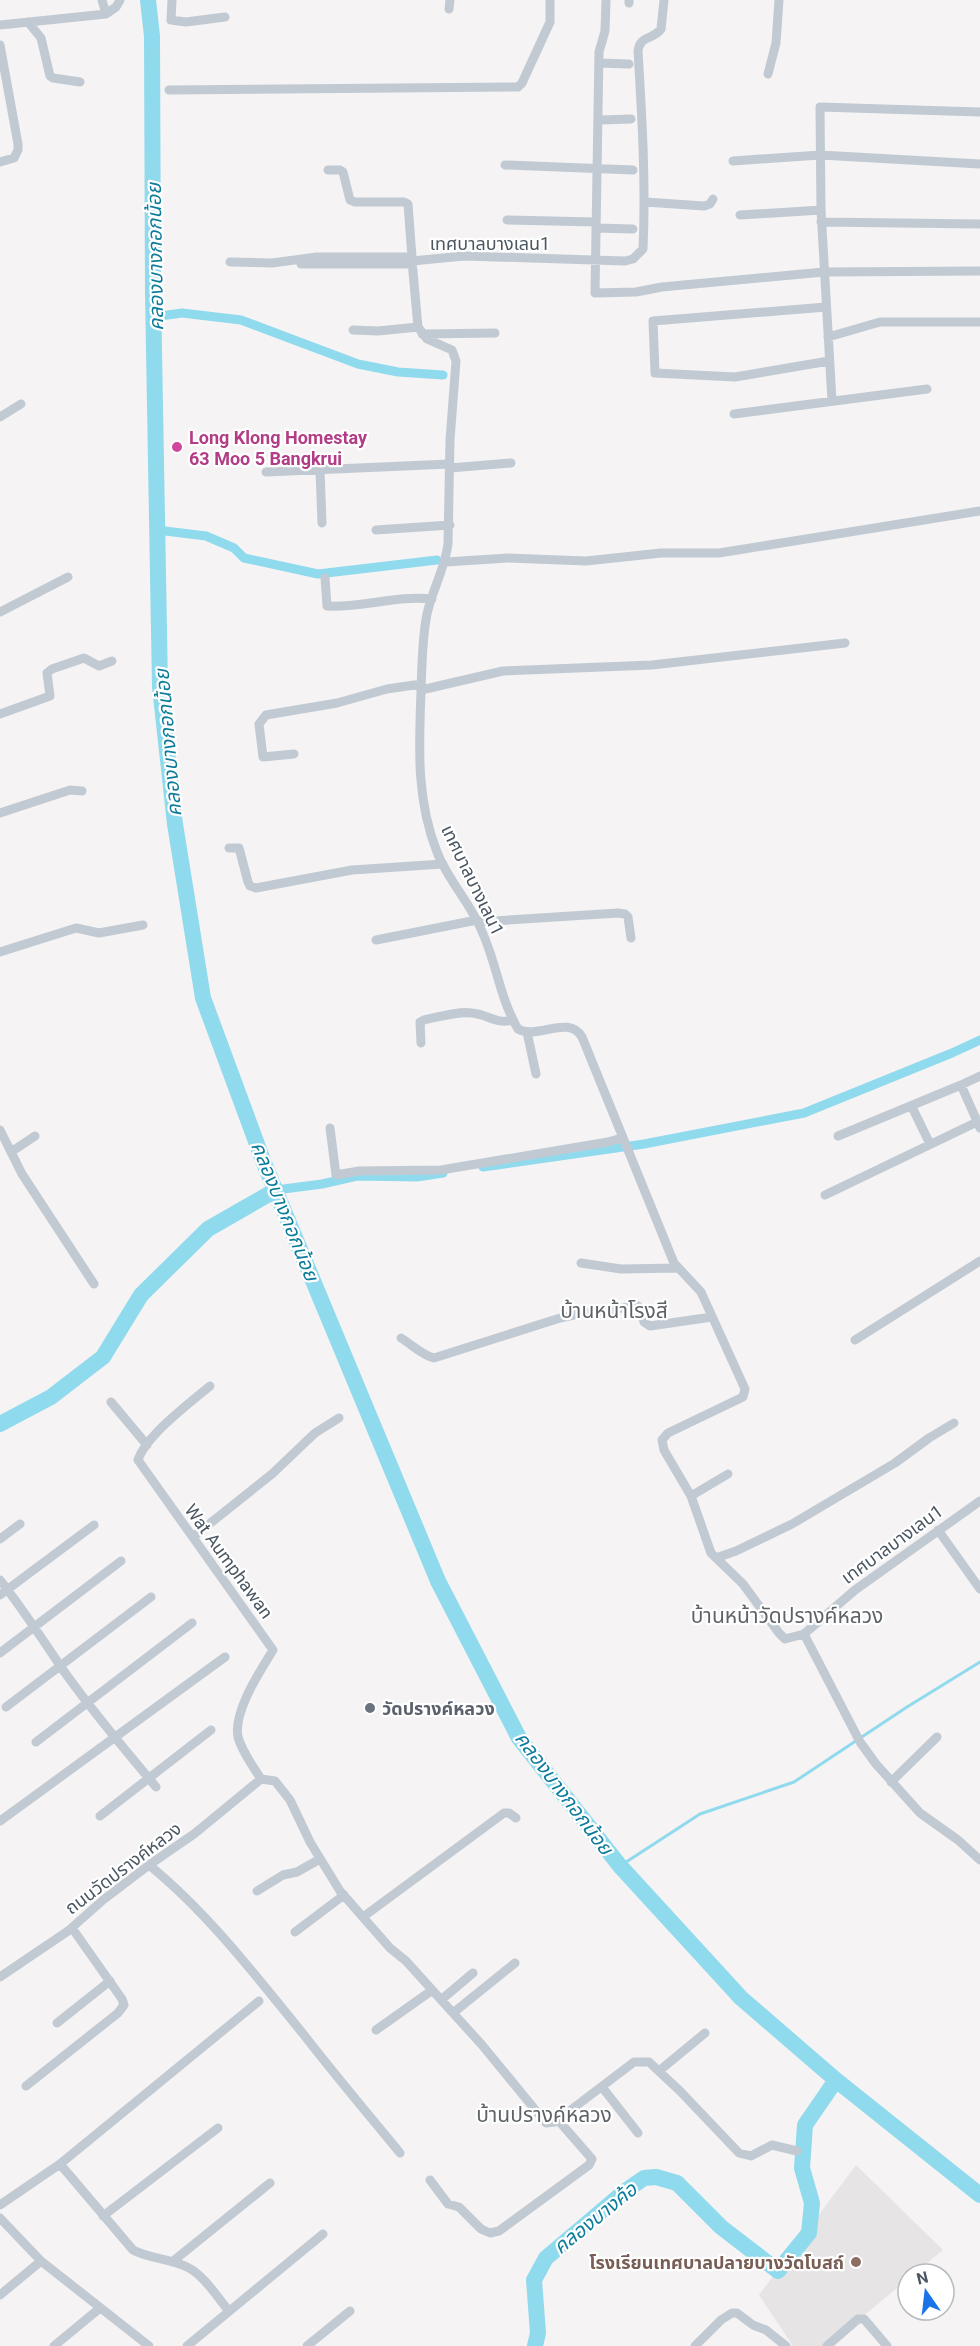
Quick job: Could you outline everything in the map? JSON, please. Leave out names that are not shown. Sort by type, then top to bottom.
[{"type":"street","points":[[102,0],[106,14]]},
{"type":"street","points":[[0,25],[106,14],[116,7],[120,0]]},
{"type":"street","points":[[172,0],[171,20],[186,22],[225,17]]},
{"type":"street","points":[[169,90],[518,87],[522,83],[550,22],[550,0]]},
{"type":"street","points":[[606,0],[605,31],[599,52],[600,120],[595,293],[636,292],[662,286],[824,272],[979,271]]},
{"type":"street","name":"เทศบาลบางเลน1","points":[[527,1032],[518,1029],[513,1020],[498,986],[488,945],[478,921],[443,864],[424,812],[418,751],[421,687],[427,613],[446,560],[448,544],[456,361],[450,347],[427,339],[420,331],[412,261],[464,256],[624,261],[638,255],[643,249],[645,161],[638,51],[639,43],[643,39],[658,33],[661,29],[664,0]]},
{"type":"street","points":[[768,74],[776,43],[780,0]]},
{"type":"street","points":[[28,22],[41,38],[50,76],[80,82]]},
{"type":"street","points":[[0,45],[18,144],[14,158],[0,162]]},
{"type":"street","points":[[599,63],[629,64]]},
{"type":"street","points":[[832,401],[821,222],[820,106],[980,112]]},
{"type":"street","points":[[600,120],[631,119]]},
{"type":"street","points":[[733,161],[820,155],[980,164]]},
{"type":"street","points":[[505,165],[633,170]]},
{"type":"street","points":[[230,262],[287,262],[317,258],[412,261],[408,204],[350,200],[343,172],[328,171]]},
{"type":"street","points":[[645,202],[704,206],[710,204],[713,199]]},
{"type":"street","points":[[740,214],[821,210]]},
{"type":"street","points":[[507,220],[633,229]]},
{"type":"street","points":[[821,222],[980,224]]},
{"type":"street","points":[[826,307],[653,321],[655,373],[735,376],[829,361]]},
{"type":"street","points":[[828,337],[879,322],[980,322]]},
{"type":"street","points":[[353,330],[495,333]]},
{"type":"street","points":[[734,414],[927,389]]},
{"type":"street","points":[[0,417],[21,404]]},
{"type":"street","points":[[266,472],[512,463]]},
{"type":"street","points":[[320,470],[322,523]]},
{"type":"street","points":[[446,560],[508,558],[586,561],[661,553],[719,553],[980,511]]},
{"type":"street","points":[[376,530],[450,525]]},
{"type":"street","points":[[0,612],[68,577]]},
{"type":"street","points":[[326,578],[327,606],[432,599]]},
{"type":"street","points":[[294,754],[263,757],[259,724],[266,715],[337,703],[387,689],[421,687],[503,671],[652,665],[845,643]]},
{"type":"street","points":[[0,714],[50,696],[47,672],[52,669],[84,658],[99,666],[112,662]]},
{"type":"street","points":[[0,813],[70,790],[82,791]]},
{"type":"street","points":[[229,848],[239,849],[248,882],[250,886],[256,888],[352,870],[443,864]]},
{"type":"street","points":[[376,940],[478,921],[618,913],[628,917],[631,938]]},
{"type":"street","points":[[0,952],[76,928],[99,933],[143,925]]},
{"type":"street","points":[[421,1043],[420,1022],[424,1020],[468,1012],[502,1023],[513,1020]]},
{"type":"street","points":[[536,1074],[527,1032],[568,1027],[579,1032],[678,1268],[701,1292],[746,1393],[727,1406],[664,1436],[662,1440],[664,1450],[691,1496],[711,1553],[731,1570],[785,1639],[804,1634],[860,1742],[891,1782],[920,1813],[969,1849],[980,1860]]},
{"type":"street","points":[[838,1136],[912,1107],[980,1076]]},
{"type":"street","points":[[825,1195],[930,1144],[979,1125],[961,1085]]},
{"type":"street","points":[[912,1107],[930,1144]]},
{"type":"street","points":[[330,1128],[336,1175],[359,1171],[441,1170],[622,1139]]},
{"type":"street","points":[[0,1130],[28,1182],[94,1284]]},
{"type":"street","points":[[11,1152],[35,1136]]},
{"type":"street","points":[[855,1340],[980,1261]]},
{"type":"street","points":[[581,1263],[621,1269],[678,1268]]},
{"type":"street","points":[[401,1338],[434,1358],[583,1313],[638,1306],[644,1322],[650,1326],[712,1317]]},
{"type":"street","points":[[111,1402],[147,1445],[173,1417],[210,1386]]},
{"type":"street","points":[[193,1537],[272,1474],[315,1432],[339,1418]]},
{"type":"street","points":[[717,1559],[792,1524],[895,1463],[954,1423]]},
{"type":"street","name":"Wat Aumphawan","points":[[147,1445],[141,1450],[138,1460],[140,1466],[273,1650],[238,1715],[238,1736],[246,1756],[261,1779]]},
{"type":"street","points":[[691,1496],[728,1474]]},
{"type":"street","name":"เทศบาลบางเลน1","points":[[804,1634],[855,1590],[980,1501]]},
{"type":"street","points":[[0,1539],[20,1524]]},
{"type":"street","points":[[4,1592],[94,1525]]},
{"type":"street","points":[[938,1530],[980,1589]]},
{"type":"street","points":[[0,1653],[121,1562]]},
{"type":"street","points":[[0,1580],[4,1592],[36,1626],[60,1665],[88,1703],[156,1787]]},
{"type":"street","points":[[6,1707],[151,1597]]},
{"type":"street","points":[[36,1742],[192,1623]]},
{"type":"street","points":[[0,1821],[225,1658]]},
{"type":"street","points":[[100,1816],[211,1730]]},
{"type":"street","points":[[891,1782],[937,1737]]},
{"type":"street","points":[[261,1779],[275,1781],[290,1800],[320,1859],[344,1895],[390,1948],[406,1961],[453,2013],[546,2122],[550,2124],[558,2120],[634,2062],[649,2062],[739,2153],[751,2156],[772,2145],[798,2151]]},
{"type":"street","name":"ถนนวัดปรางค์หลวง","points":[[0,1977],[72,1928],[149,1865],[194,1834],[261,1779]]},
{"type":"street","points":[[363,1917],[504,1814],[509,1813],[516,1818]]},
{"type":"street","points":[[257,1891],[283,1875],[297,1872],[320,1859]]},
{"type":"street","points":[[149,1865],[172,1883],[219,1933],[400,2153]]},
{"type":"street","points":[[295,1932],[344,1895]]},
{"type":"street","points":[[26,2086],[123,2008],[122,1999],[72,1928]]},
{"type":"street","points":[[453,2013],[515,1963]]},
{"type":"street","points":[[441,2000],[473,1973]]},
{"type":"street","points":[[57,2023],[110,1981]]},
{"type":"street","points":[[376,2030],[431,1991]]},
{"type":"street","points":[[0,2205],[60,2164],[259,2001]]},
{"type":"street","points":[[659,2071],[705,2034]]},
{"type":"street","points":[[602,2087],[638,2133]]},
{"type":"street","points":[[430,2180],[448,2204],[459,2207],[480,2229],[489,2233],[499,2231],[589,2165],[592,2159],[558,2120]]},
{"type":"street","points":[[103,2216],[218,2128]]},
{"type":"street","points":[[60,2164],[133,2250],[146,2257],[187,2267],[197,2274],[229,2311]]},
{"type":"street","points":[[172,2262],[270,2183]]},
{"type":"street","points":[[0,2218],[41,2261],[149,2346]]},
{"type":"street","points":[[187,2346],[323,2234]]},
{"type":"street","points":[[0,2295],[41,2261]]},
{"type":"street","points":[[54,2346],[99,2308]]},
{"type":"street","points":[[307,2346],[350,2312]]},
{"type":"street","points":[[695,2346],[721,2320],[732,2313],[737,2313],[753,2325],[766,2330],[786,2346]]},
{"type":"street","points":[[827,2346],[858,2319],[864,2319],[887,2346]]},
{"type":"shaded area","name":"โรงเรียนเทศบาลปลายบางวัดโบสถ์","points":[[856,2165],[943,2250],[928,2262],[896,2262],[896,2289],[827,2346],[793,2346],[759,2295]]},
{"type":"waterway","name":"คลองบางกอกน้อย","points":[[148,0],[152,36],[153,293],[160,687],[175,824],[203,998],[264,1163],[438,1581],[519,1738],[620,1866],[741,1998],[836,2080],[980,2195]]},
{"type":"waterway","points":[[153,317],[182,313],[241,320],[358,364],[398,372],[443,375]]},
{"type":"waterway","points":[[157,530],[206,536],[234,548],[244,558],[318,574],[437,560]]},
{"type":"waterway","points":[[483,1167],[644,1144],[804,1113],[980,1040]]},
{"type":"waterway","points":[[276,1190],[322,1184],[357,1176],[417,1177],[443,1173]]},
{"type":"waterway","points":[[0,1424],[51,1397],[103,1357],[141,1295],[208,1229],[276,1190]]},
{"type":"waterway","points":[[620,1866],[700,1814],[794,1782],[980,1662]]},
{"type":"waterway","name":"คลองบางค้อ","points":[[535,2346],[538,2333],[534,2280],[546,2258],[624,2192],[644,2178],[656,2177],[677,2183],[721,2227],[778,2271],[809,2233],[812,2203],[802,2168],[805,2125],[836,2080]]},
{"type":"place","name":"Long Klong Homestay 63 Moo 5 Bangkrui","points":[[177,447]]},
{"type":"place","name":"วัดปรางค์หลวง","points":[[370,1708]]},
{"type":"place","name":"โรงเรียนเทศบาลปลายบางวัดโบสถ์","points":[[856,2262]]},
{"type":"district","name":"บ้านหน้าโรงสี","points":[[614,1311]]},
{"type":"district","name":"บ้านหน้าวัดปรางค์หลวง","points":[[787,1616]]},
{"type":"district","name":"บ้านปรางค์หลวง","points":[[544,2115]]}]
